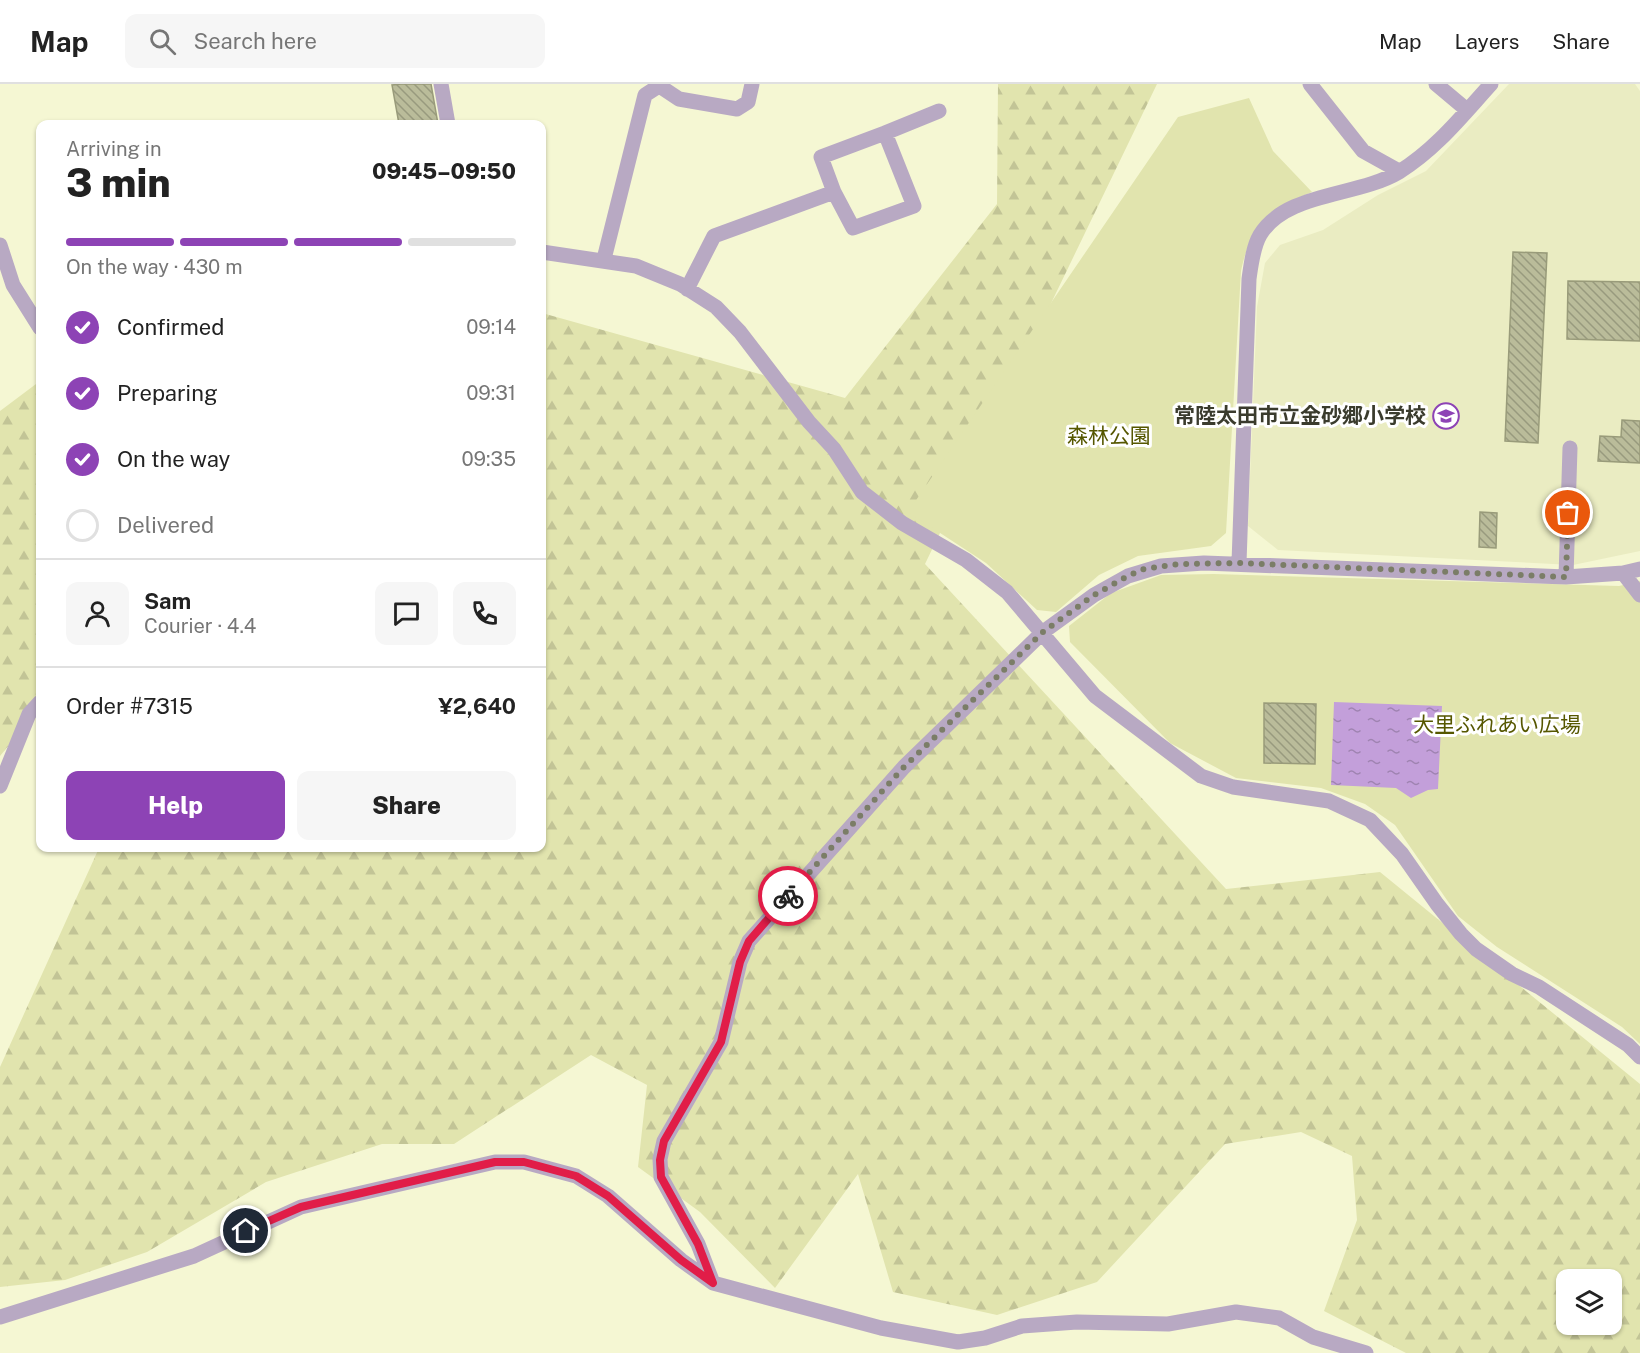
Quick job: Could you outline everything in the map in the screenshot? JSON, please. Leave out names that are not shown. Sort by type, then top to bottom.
[{"type":"street","points":[[441,84],[447,120]]},
{"type":"street","points":[[603,259],[645,95],[661,85],[679,99],[736,109],[748,102],[752,84]]},
{"type":"street","points":[[1310,84],[1363,152],[1399,171]]},
{"type":"street","points":[[1436,84],[1467,110]]},
{"type":"street","points":[[1239,563],[1249,279],[1260,234],[1273,219],[1292,207],[1314,199],[1376,185],[1399,171],[1433,148],[1491,84]]},
{"type":"street","points":[[885,133],[914,206],[853,228],[834,192],[821,157],[939,111]]},
{"type":"street","points":[[687,289],[714,236],[834,192]]},
{"type":"street","points":[[0,245],[3,268],[21,302],[36,323]]},
{"type":"street","points":[[546,252],[603,259],[636,266],[687,289],[716,307],[740,332],[809,422],[834,449],[862,492],[902,523],[966,560],[1007,592],[1095,696],[1201,776],[1233,788],[1329,801],[1371,820],[1402,854],[1437,904],[1476,949],[1512,974],[1539,987],[1628,1045],[1640,1057]]},
{"type":"street","points":[[1566,577],[1570,448]]},
{"type":"street","points":[[713,1283],[698,1244],[661,1177],[660,1160],[664,1141],[721,1042],[728,1021],[738,970],[749,941],[904,767],[1043,632],[1113,584],[1144,569],[1179,564],[1239,563],[1566,577],[1623,573],[1640,569]]},
{"type":"street","points":[[1623,573],[1640,595]]},
{"type":"street","points":[[0,786],[29,714],[36,706]]},
{"type":"street","points":[[0,1317],[194,1256],[301,1207],[495,1162],[524,1162],[576,1176],[608,1196],[681,1260],[713,1283],[881,1328],[935,1340],[958,1342],[985,1338],[1022,1326],[1049,1323],[1168,1324],[1236,1312],[1279,1318],[1313,1337],[1366,1353]]},
{"type":"shaded area","name":"常陸太田市立金砂郷小学校","points":[[1509,84],[1635,84],[1640,91],[1640,551],[1573,565],[1278,550],[1248,526],[1257,307],[1265,263],[1280,245],[1323,230],[1378,195],[1426,171]]},
{"type":"green space","points":[[998,84],[1157,84],[925,564],[1226,889],[1380,872],[1640,1084],[1640,1353],[1406,1353],[1324,1311],[1357,1220],[1352,1156],[1301,1132],[1225,1144],[1097,1282],[997,1315],[893,1292],[858,1174],[775,1288],[700,1212],[638,1167],[647,1085],[591,1055],[454,1144],[382,1144],[266,1182],[147,1252],[65,1280],[0,1287],[0,1067],[97,852],[546,852],[546,314],[845,398],[997,204]]},
{"type":"green space","name":"森林公園","points":[[1249,98],[1273,151],[1312,192],[1284,205],[1264,221],[1256,230],[1245,255],[1241,271],[1226,533],[1211,546],[1138,556],[1099,575],[1056,612],[1037,610],[986,563],[908,512],[1178,117]]},
{"type":"green space","points":[[36,384],[36,712],[0,756],[0,411]]},
{"type":"green space","name":"大里ふれあい広場","points":[[1214,574],[1619,586],[1640,581],[1640,1044],[1622,1027],[1497,947],[1458,916],[1395,825],[1365,804],[1321,788],[1236,778],[1170,743],[1070,642],[1069,626],[1111,593],[1161,575]]},
{"type":"water","points":[[1334,702],[1442,706],[1438,789],[1428,790],[1411,798],[1396,788],[1331,785]]},
{"type":"building","points":[[431,84],[437,120],[398,120],[392,85]]},
{"type":"building","points":[[1513,252],[1547,253],[1538,443],[1505,441]]},
{"type":"building","points":[[1568,281],[1640,282],[1640,341],[1567,339]]},
{"type":"building","points":[[1622,420],[1640,421],[1640,463],[1598,461],[1600,436],[1621,437]]},
{"type":"building","points":[[1480,512],[1497,513],[1496,548],[1479,547]]},
{"type":"building","points":[[1264,703],[1316,704],[1315,764],[1264,763]]},
{"type":"way so far","points":[[788,896],[850,830],[904,767],[1043,632],[1094,595],[1128,576],[1144,569],[1161,566],[1239,563],[1566,577],[1568,513]]},
{"type":"place","name":"常陸太田市立金砂郷小学校","points":[[1446,416]]},
{"type":"route","points":[[246,1231],[301,1207],[495,1162],[524,1162],[576,1176],[608,1196],[681,1260],[713,1283],[698,1244],[661,1177],[660,1160],[664,1141],[721,1042],[728,1021],[740,962],[749,941],[788,896]]}]
